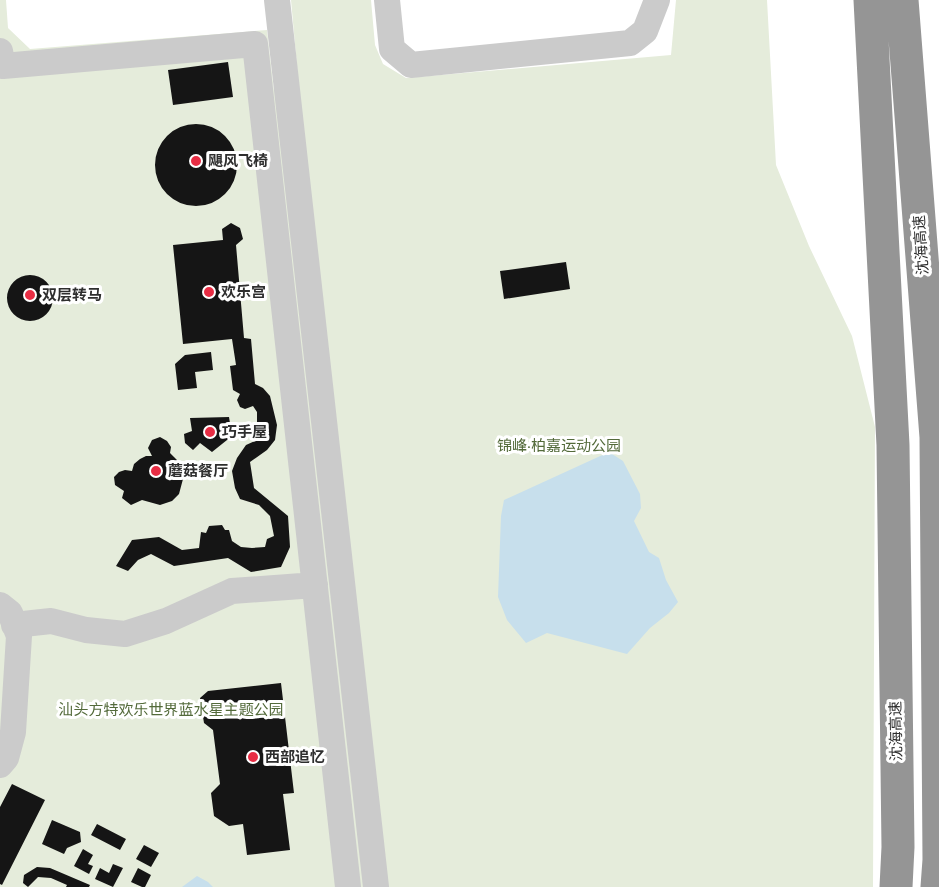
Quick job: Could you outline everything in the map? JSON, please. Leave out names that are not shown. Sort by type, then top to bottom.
[{"type":"highway","name":"沈海高速","points":[[870,0],[893,445],[898,847],[896,887]]},
{"type":"highway","name":"沈海高速","points":[[902,0],[936,437],[939,848],[937,887]]},
{"type":"street","points":[[277,0],[376,887]]},
{"type":"street","points":[[387,0],[392,49],[411,65],[630,43],[645,31],[657,0]]},
{"type":"street","points":[[0,51],[3,66],[255,44],[348,887]]},
{"type":"street","points":[[7,615],[51,621],[86,630],[125,634],[166,621],[232,591],[315,585]]},
{"type":"street","points":[[0,765],[6,758],[13,732],[19,636],[7,615]]},
{"type":"green space","points":[[0,0],[6,0],[8,28],[30,49],[267,30],[274,91],[299,88],[291,0],[371,0],[375,45],[383,64],[406,78],[671,55],[676,0],[767,0],[776,165],[809,246],[852,336],[875,427],[873,887],[0,887]]},
{"type":"water","points":[[609,452],[623,461],[640,494],[641,508],[634,521],[649,552],[659,558],[666,580],[678,602],[627,654],[547,633],[526,643],[507,620],[498,597],[501,516],[504,500]]},
{"type":"water","points":[[197,876],[208,882],[213,887],[182,887]]},
{"type":"building","points":[[228,62],[233,97],[173,105],[168,70]]},
{"type":"building","name":"飓风飞椅","points":[[196,124],[212,127],[225,136],[234,149],[237,165],[234,181],[225,194],[212,203],[196,206],[180,203],[167,194],[158,181],[155,165],[158,149],[167,136],[180,127]]},
{"type":"building","points":[[231,223],[240,228],[243,239],[236,245],[244,338],[251,339],[255,384],[263,388],[270,396],[277,425],[275,440],[267,450],[250,462],[254,488],[288,516],[290,547],[281,567],[251,572],[228,558],[174,566],[151,554],[138,560],[128,571],[116,566],[132,540],[159,537],[182,550],[199,548],[201,532],[206,533],[209,526],[222,525],[225,530],[229,530],[232,541],[241,547],[265,547],[267,539],[274,536],[270,516],[259,505],[240,499],[235,488],[232,471],[237,458],[246,445],[257,440],[257,412],[253,406],[245,409],[240,407],[237,400],[240,394],[233,390],[230,366],[236,365],[232,339],[183,344],[173,245],[223,240],[222,229]]},
{"type":"building","points":[[566,262],[570,289],[504,299],[500,271]]},
{"type":"building","name":"双层转马","points":[[30,275],[46,282],[53,298],[46,314],[30,321],[14,314],[7,298],[14,282]]},
{"type":"building","points":[[211,352],[213,370],[195,372],[197,388],[178,390],[175,364],[185,355]]},
{"type":"building","name":"巧手屋","points":[[229,417],[232,436],[212,452],[200,443],[193,450],[185,443],[184,434],[192,431],[190,418]]},
{"type":"building","name":"蘑菇餐厅","points":[[160,437],[167,441],[171,447],[170,453],[177,460],[183,479],[179,494],[172,501],[160,505],[142,500],[131,505],[122,498],[124,491],[115,485],[114,477],[125,470],[132,471],[134,464],[140,459],[152,456],[148,448],[152,440]]},
{"type":"building","name":"西部追忆","points":[[281,683],[294,793],[283,794],[290,850],[247,855],[243,824],[229,826],[214,816],[211,793],[220,784],[213,730],[204,723],[200,698],[208,691]]},
{"type":"building","points":[[12,784],[45,800],[2,885],[0,884],[0,807]]},
{"type":"building","points":[[52,820],[80,832],[81,842],[67,848],[64,854],[42,844]]},
{"type":"building","points":[[97,824],[126,839],[120,850],[91,835]]},
{"type":"building","points":[[144,845],[159,853],[151,867],[136,859]]},
{"type":"building","points":[[83,849],[93,855],[88,864],[93,866],[89,874],[74,866]]},
{"type":"building","points":[[113,864],[123,868],[113,887],[95,879],[100,868],[109,873]]},
{"type":"building","points":[[37,867],[50,868],[90,885],[89,887],[66,887],[67,885],[51,878],[38,877],[28,887],[23,883],[24,875]]},
{"type":"building","points":[[138,868],[151,875],[145,887],[131,882]]},
{"type":"place","name":"飓风飞椅","points":[[196,161]]},
{"type":"place","name":"欢乐宫","points":[[209,292]]},
{"type":"place","name":"双层转马","points":[[30,295]]},
{"type":"place","name":"巧手屋","points":[[210,432]]},
{"type":"place","name":"蘑菇餐厅","points":[[156,471]]},
{"type":"place","name":"西部追忆","points":[[253,757]]},
{"type":"park label","name":"锦峰·柏嘉运动公园","points":[[559,446]]},
{"type":"park label","name":"汕头方特欢乐世界蓝水星主题公园","points":[[171,710]]}]
